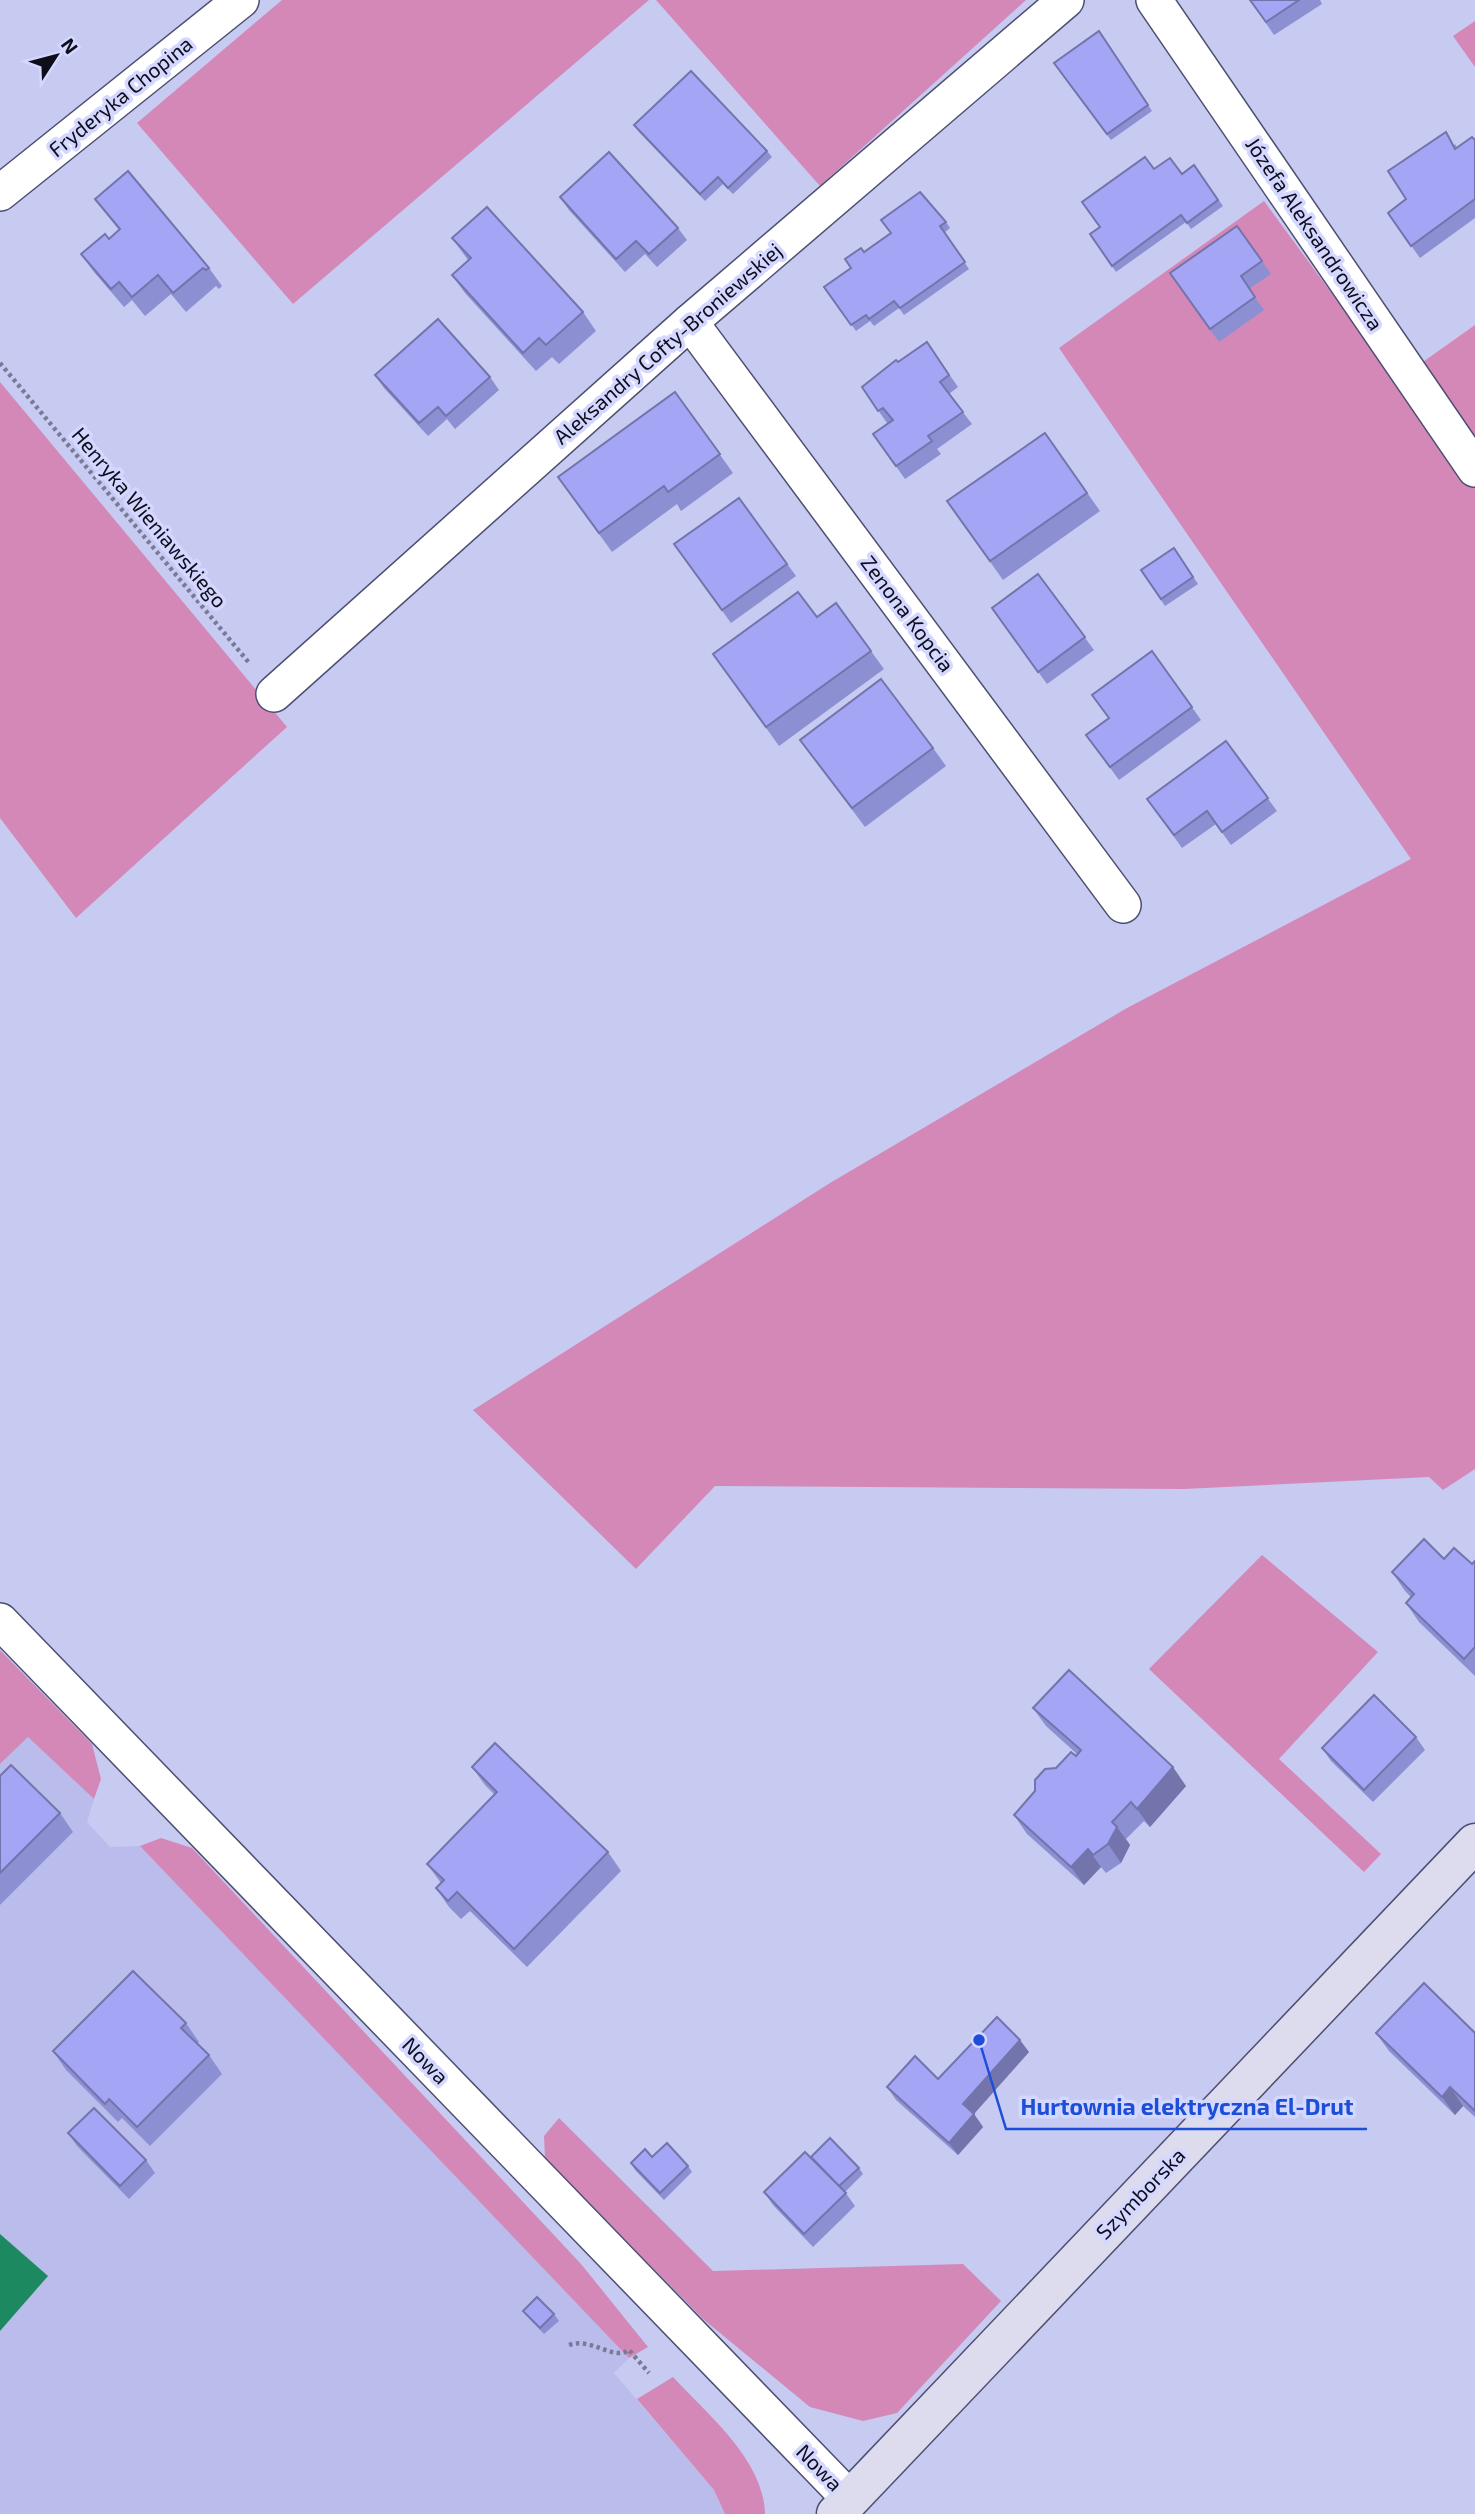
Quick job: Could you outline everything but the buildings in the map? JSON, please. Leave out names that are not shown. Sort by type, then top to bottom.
[{"type":"street","name":"Fryderyka Chopina","points":[[0,193],[241,0]]},
{"type":"street","name":"Aleksandry Cofty-Broniewskiej","points":[[274,694],[690,322],[1066,0]]},
{"type":"street","name":"Józefa Aleksandrowicza","points":[[1154,0],[1475,469]]},
{"type":"street","name":"Zenona Kopcia","points":[[690,322],[1124,905]]},
{"type":"street","name":"Nowa","points":[[0,1621],[843,2507]]},
{"type":"street","name":"Szymborska","points":[[843,2507],[1475,1843]]},
{"type":"path","name":"Henryka Wieniawskiego","points":[[0,363],[274,694]]},
{"type":"path","points":[[569,2345],[587,2342],[615,2354],[629,2350],[649,2373]]},
{"type":"shaded area","points":[[282,0],[649,0],[293,304],[137,123]]},
{"type":"shaded area","points":[[656,0],[1026,0],[820,186]]},
{"type":"shaded area","points":[[1475,21],[1475,67],[1453,36]]},
{"type":"shaded area","points":[[1264,201],[1396,381],[1475,325],[1475,1469],[1443,1490],[1429,1477],[1184,1489],[715,1486],[636,1569],[473,1410],[830,1183],[1127,1008],[1411,859],[1059,348]]},
{"type":"shaded area","points":[[0,382],[287,727],[76,918],[0,818]]},
{"type":"shaded area","points":[[1262,1555],[1378,1652],[1279,1759],[1381,1854],[1364,1872],[1149,1669]]},
{"type":"shaded area","points":[[0,1650],[92,1744],[101,1779],[94,1799],[28,1737],[0,1764]]},
{"type":"shaded area","points":[[28,1737],[94,1799],[87,1822],[110,1847],[140,1846],[629,2358],[614,2373],[714,2490],[725,2514],[0,2514],[0,1764]]},
{"type":"shaded area","points":[[161,1838],[192,1848],[581,2264],[648,2347],[629,2358],[140,1846]]},
{"type":"shaded area","points":[[559,2118],[713,2271],[963,2264],[1001,2301],[897,2413],[863,2421],[810,2407],[703,2319],[545,2158],[544,2136]]},
{"type":"shaded area","points":[[0,2234],[48,2276],[0,2331]]},
{"type":"shaded area","points":[[673,2377],[717,2422],[744,2457],[762,2494],[765,2514],[725,2514],[714,2490],[637,2399]]},
{"type":"place","name":"Hurtownia elektryczna El-Drut","points":[[979,2040]]}]
